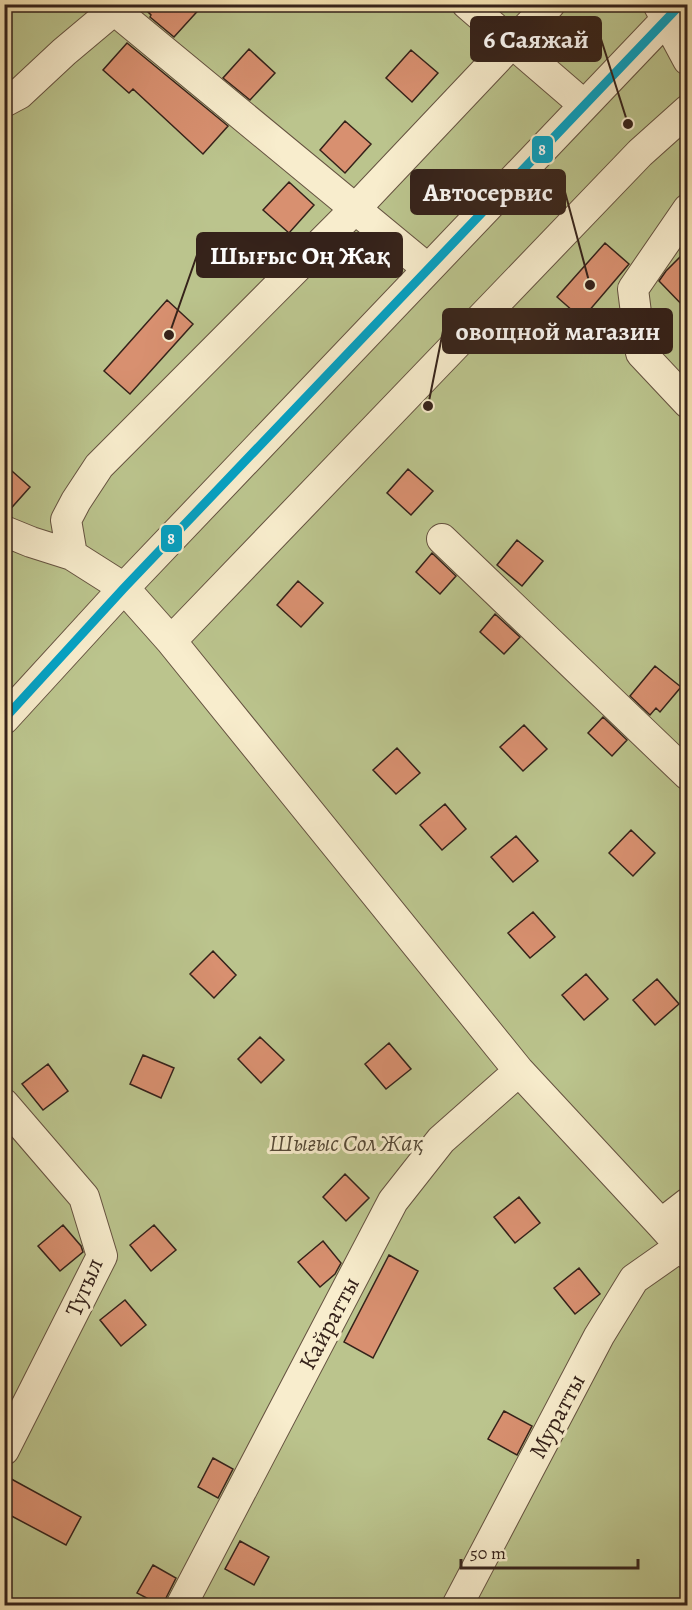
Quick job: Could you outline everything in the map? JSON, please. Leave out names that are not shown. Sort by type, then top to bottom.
[{"type":"street","points":[[467,4],[584,105]]},
{"type":"street","points":[[72,555],[66,520],[99,466],[355,209],[550,4]]},
{"type":"street","points":[[4,102],[18,94],[110,8],[428,269]]},
{"type":"street","points":[[4,719],[124,588],[584,105],[669,9],[687,60]]},
{"type":"street","points":[[171,641],[639,153],[687,110]]},
{"type":"street","points":[[687,209],[633,289],[641,353],[687,402]]},
{"type":"street","points":[[4,531],[72,555],[124,588],[171,641],[519,1071],[684,1250]]},
{"type":"street","points":[[442,539],[687,775]]},
{"type":"street","name":"Кайратты","points":[[182,1605],[393,1202],[441,1140],[519,1071]]},
{"type":"street","name":"Тугыл","points":[[4,1104],[84,1197],[102,1256],[4,1450]]},
{"type":"street","points":[[661,1224],[687,1203]]},
{"type":"street","name":"Муратты","points":[[457,1605],[598,1336],[634,1279],[684,1250]]},
{"type":"green space","name":"Шығыс Сол Жақ","points":[[5,5],[687,5],[687,1605],[5,1606]]},
{"type":"building","points":[[140,4],[204,4],[174,37],[150,17],[151,15]]},
{"type":"building","points":[[127,43],[228,126],[203,154],[133,89],[129,93],[103,70]]},
{"type":"building","points":[[249,49],[275,73],[250,100],[223,78]]},
{"type":"building","points":[[411,50],[438,73],[412,102],[386,78]]},
{"type":"building","points":[[345,121],[371,144],[345,173],[320,150]]},
{"type":"building","points":[[289,182],[314,205],[289,233],[263,210]]},
{"type":"building","points":[[605,243],[629,264],[582,319],[557,297]]},
{"type":"building","points":[[687,250],[687,310],[659,281]]},
{"type":"building","points":[[167,300],[193,324],[130,394],[104,371]]},
{"type":"building","points":[[4,464],[30,487],[6,514],[4,514]]},
{"type":"building","points":[[408,469],[433,491],[411,515],[387,493]]},
{"type":"building","points":[[517,540],[543,561],[522,586],[497,565]]},
{"type":"building","points":[[432,553],[456,576],[440,594],[416,572]]},
{"type":"building","points":[[298,581],[323,603],[301,627],[277,605]]},
{"type":"building","points":[[495,614],[520,637],[504,654],[480,632]]},
{"type":"building","points":[[655,666],[681,687],[660,712],[656,708],[650,715],[630,696]]},
{"type":"building","points":[[603,717],[627,740],[612,756],[588,733]]},
{"type":"building","points":[[524,725],[547,749],[523,771],[500,747]]},
{"type":"building","points":[[397,748],[420,773],[396,794],[373,770]]},
{"type":"building","points":[[445,804],[466,829],[442,850],[420,825]]},
{"type":"building","points":[[631,830],[655,853],[633,876],[609,853]]},
{"type":"building","points":[[516,836],[538,861],[513,882],[491,857]]},
{"type":"building","points":[[533,912],[555,937],[530,958],[508,933]]},
{"type":"building","points":[[213,951],[236,975],[214,998],[190,974]]},
{"type":"building","points":[[586,974],[608,999],[584,1020],[562,995]]},
{"type":"building","points":[[657,979],[679,1004],[655,1025],[633,1000]]},
{"type":"building","points":[[260,1037],[284,1060],[261,1083],[238,1059]]},
{"type":"building","points":[[389,1043],[411,1069],[386,1089],[365,1064]]},
{"type":"building","points":[[143,1055],[174,1068],[161,1098],[130,1084]]},
{"type":"building","points":[[48,1064],[68,1091],[43,1110],[22,1084]]},
{"type":"building","points":[[345,1174],[369,1198],[346,1221],[323,1197]]},
{"type":"building","points":[[519,1197],[540,1223],[515,1243],[494,1217]]},
{"type":"building","points":[[63,1225],[81,1246],[83,1252],[60,1271],[38,1246]]},
{"type":"building","points":[[154,1225],[176,1250],[151,1271],[130,1245]]},
{"type":"building","points":[[323,1241],[341,1263],[335,1274],[320,1287],[298,1262]]},
{"type":"building","points":[[389,1255],[418,1271],[373,1358],[344,1342]]},
{"type":"building","points":[[579,1268],[600,1294],[575,1314],[554,1288]]},
{"type":"building","points":[[125,1300],[146,1325],[121,1346],[100,1320]]},
{"type":"building","points":[[504,1411],[532,1426],[517,1455],[488,1439]]},
{"type":"building","points":[[213,1458],[233,1469],[218,1498],[198,1487]]},
{"type":"building","points":[[4,1475],[81,1517],[66,1545],[4,1512]]},
{"type":"building","points":[[240,1541],[269,1557],[254,1585],[225,1569]]},
{"type":"building","points":[[153,1565],[176,1578],[164,1605],[137,1593]]},
{"type":"transit line","name":"8","points":[[4,719],[124,588],[681,4]]},
{"type":"place","name":"6 Саяжай","points":[[628,124]]},
{"type":"place","name":"Автосервис","points":[[590,285]]},
{"type":"place","name":"Шығыс Оң Жақ","points":[[169,335]]},
{"type":"place","name":"овощной магазин","points":[[428,406]]}]
